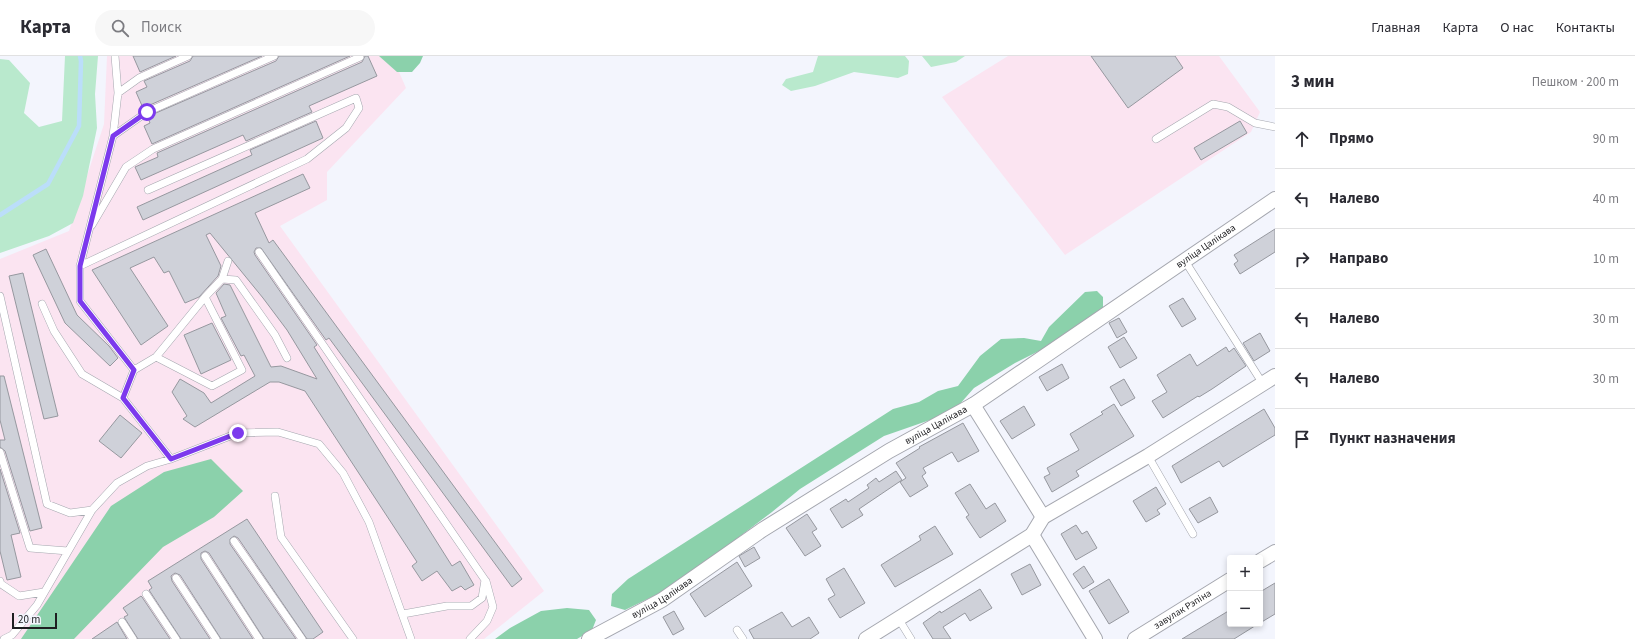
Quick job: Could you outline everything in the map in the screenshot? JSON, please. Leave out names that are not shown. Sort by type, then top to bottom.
[{"type":"street","name":"вуліца Цалікава","points":[[589,639],[662,600],[762,530],[889,451],[973,406],[1275,199]]},
{"type":"street","points":[[866,639],[898,617],[1032,534],[1043,517],[1148,456],[1275,376]]},
{"type":"street","points":[[973,406],[1043,517]]},
{"type":"street","points":[[1032,534],[1095,639]]},
{"type":"street","points":[[1263,559],[1275,552]]},
{"type":"street","name":"завулак Рэпіна","points":[[1135,639],[1227,582]]},
{"type":"lane","points":[[115,56],[118,92],[113,136],[87,233],[80,266],[80,301],[134,370]]},
{"type":"lane","points":[[118,92],[139,78],[188,56]]},
{"type":"lane","points":[[113,136],[147,112],[274,56]]},
{"type":"lane","points":[[87,233],[126,167],[153,149],[360,57]]},
{"type":"lane","points":[[80,266],[306,159],[346,128],[359,108],[356,98],[148,190]]},
{"type":"lane","points":[[1156,139],[1213,104],[1228,107],[1255,123],[1275,127]]},
{"type":"lane","points":[[259,252],[485,580],[493,607],[487,621],[470,639]]},
{"type":"lane","points":[[123,398],[134,370],[156,357],[205,297],[222,279],[228,261]]},
{"type":"lane","points":[[1185,261],[1263,384]]},
{"type":"lane","points":[[222,279],[236,280],[275,335],[287,358]]},
{"type":"lane","points":[[0,296],[47,504],[70,513],[92,510]]},
{"type":"lane","points":[[156,357],[212,386],[242,370],[205,297]]},
{"type":"lane","points":[[42,304],[54,331],[82,374],[123,398],[171,459]]},
{"type":"lane","points":[[4,639],[12,635],[37,605],[92,510],[117,483],[147,466],[171,459],[238,433],[278,432],[319,444],[343,473],[369,522],[411,639]]},
{"type":"lane","points":[[0,452],[2,465],[30,548],[68,551]]},
{"type":"lane","points":[[1148,456],[1193,534]]},
{"type":"lane","points":[[275,496],[281,537],[353,639]]},
{"type":"lane","points":[[234,541],[302,639]]},
{"type":"lane","points":[[205,556],[259,639]]},
{"type":"lane","points":[[176,578],[216,639]]},
{"type":"lane","points":[[403,614],[447,606],[471,606],[482,598],[485,580]]},
{"type":"lane","points":[[0,581],[1,584],[20,596],[44,592]]},
{"type":"lane","points":[[146,594],[176,639]]},
{"type":"lane","points":[[898,617],[911,639]]},
{"type":"lane","points":[[122,622],[133,639]]},
{"type":"lane","points":[[737,630],[743,639]]},
{"type":"shaded area","points":[[107,56],[387,56],[396,65],[406,88],[327,172],[327,200],[280,226],[544,591],[484,639],[0,639],[0,259],[69,231],[104,124]]},
{"type":"shaded area","points":[[1008,56],[1219,56],[1260,112],[1251,132],[1065,255],[942,97]]},
{"type":"green space","points":[[65,56],[98,56],[95,94],[97,128],[83,196],[73,223],[49,236],[0,253],[0,59],[9,60],[30,83],[24,113],[39,127],[62,121]]},
{"type":"green space","points":[[379,56],[423,56],[420,63],[412,72],[397,72]]},
{"type":"green space","points":[[818,56],[905,56],[909,61],[908,74],[898,78],[854,72],[815,86],[791,91],[782,85],[786,79],[813,72]]},
{"type":"green space","points":[[922,56],[965,56],[956,62],[931,67]]},
{"type":"green space","points":[[1097,291],[1103,297],[1103,309],[1045,348],[1015,363],[974,388],[959,405],[930,420],[884,436],[800,489],[676,585],[625,610],[611,606],[612,594],[628,579],[893,409],[919,402],[938,391],[958,386],[980,356],[1001,339],[1024,338],[1041,341],[1049,327],[1085,292]]},
{"type":"green space","points":[[211,459],[243,491],[214,517],[163,547],[74,639],[21,639],[111,506],[164,472]]},
{"type":"green space","points":[[567,608],[589,610],[596,620],[592,630],[577,639],[495,639],[510,628],[541,611]]},
{"type":"building","points":[[133,56],[176,56],[140,72]]},
{"type":"building","points":[[193,56],[262,56],[143,108],[136,92],[147,87],[144,81],[190,61]]},
{"type":"building","points":[[279,56],[350,56],[152,144],[144,126],[150,123],[148,118],[149,116],[276,61]]},
{"type":"building","points":[[365,56],[368,56],[377,76],[309,106],[312,112],[246,141],[243,135],[141,180],[135,167],[158,157],[157,153],[362,62]]},
{"type":"building","points":[[1091,56],[1175,56],[1183,68],[1128,108]]},
{"type":"building","points":[[316,121],[323,138],[143,220],[137,207],[252,155],[250,150]]},
{"type":"building","points":[[1240,121],[1247,133],[1201,160],[1194,148]]},
{"type":"building","points":[[303,174],[310,188],[255,213],[269,243],[273,240],[522,579],[512,587],[329,338],[326,340],[261,248],[256,248],[254,252],[255,255],[317,345],[314,347],[452,566],[460,561],[474,585],[465,590],[461,586],[452,591],[437,571],[422,581],[412,566],[417,562],[305,391],[279,382],[270,382],[195,427],[183,419],[187,416],[172,392],[180,379],[204,393],[211,403],[255,376],[244,355],[241,356],[221,318],[226,316],[216,293],[224,284],[230,285],[271,367],[281,366],[317,379],[287,330],[210,233],[206,235],[221,266],[218,276],[199,297],[185,303],[169,271],[164,273],[154,257],[130,268],[168,326],[141,345],[92,270]]},
{"type":"building","points":[[1275,229],[1275,252],[1240,274],[1234,264],[1238,261],[1234,255]]},
{"type":"building","points":[[46,249],[77,315],[109,346],[118,358],[110,366],[65,323],[33,255]]},
{"type":"building","points":[[23,273],[58,416],[44,419],[9,276]]},
{"type":"building","points":[[1183,298],[1196,319],[1182,327],[1169,306]]},
{"type":"building","points":[[1119,318],[1127,332],[1117,338],[1109,323]]},
{"type":"building","points":[[212,323],[231,360],[201,374],[184,335]]},
{"type":"building","points":[[1260,333],[1270,351],[1254,361],[1243,343]]},
{"type":"building","points":[[1124,337],[1137,358],[1120,368],[1108,347]]},
{"type":"building","points":[[1226,347],[1229,352],[1234,348],[1246,366],[1212,389],[1163,418],[1152,401],[1167,392],[1157,375],[1190,354],[1197,366]]},
{"type":"building","points":[[1062,364],[1069,378],[1047,391],[1039,377]]},
{"type":"building","points":[[0,376],[4,376],[42,528],[30,531],[5,451],[0,447],[0,440],[5,440],[0,420]]},
{"type":"building","points":[[1124,379],[1135,398],[1121,406],[1110,387]]},
{"type":"building","points":[[1114,404],[1134,436],[1076,471],[1079,476],[1052,492],[1044,477],[1050,474],[1047,468],[1079,450],[1070,434],[1103,414],[1101,412]]},
{"type":"building","points":[[1024,406],[1035,425],[1012,439],[1000,421]]},
{"type":"building","points":[[1264,409],[1275,428],[1275,435],[1223,467],[1219,461],[1181,483],[1172,466]]},
{"type":"building","points":[[120,415],[142,433],[121,458],[99,441]]},
{"type":"building","points":[[963,423],[979,451],[958,462],[952,452],[923,468],[926,473],[922,476],[928,486],[910,497],[900,482],[906,478],[896,463],[920,448],[919,447]]},
{"type":"building","points":[[0,469],[20,533],[11,535],[21,577],[7,580],[0,551]]},
{"type":"building","points":[[896,471],[902,480],[859,509],[863,515],[842,528],[830,509],[846,499],[848,502],[869,488],[867,485],[876,478],[879,482]]},
{"type":"building","points":[[970,484],[986,509],[995,503],[1006,521],[980,538],[966,517],[969,515],[955,493]]},
{"type":"building","points":[[1156,487],[1166,504],[1157,510],[1160,514],[1146,522],[1133,501]]},
{"type":"building","points":[[1210,497],[1218,512],[1198,523],[1189,509]]},
{"type":"building","points":[[807,514],[817,529],[812,532],[821,546],[805,556],[786,528]]},
{"type":"building","points":[[247,519],[323,632],[313,639],[307,639],[238,538],[234,536],[230,539],[230,544],[296,639],[264,639],[209,553],[205,551],[201,553],[201,559],[253,639],[221,639],[180,575],[175,573],[171,576],[172,581],[210,639],[181,639],[149,590],[152,588],[148,581]]},
{"type":"building","points":[[1076,525],[1082,534],[1087,531],[1097,548],[1076,560],[1061,534]]},
{"type":"building","points":[[935,526],[953,554],[895,587],[881,565],[921,540],[919,536]]},
{"type":"building","points":[[754,547],[760,558],[745,567],[739,556]]},
{"type":"building","points":[[737,562],[752,586],[705,617],[690,594]]},
{"type":"building","points":[[1030,564],[1041,585],[1022,595],[1011,574]]},
{"type":"building","points":[[1084,566],[1094,582],[1083,589],[1073,574]]},
{"type":"building","points":[[844,568],[865,603],[840,618],[828,599],[835,595],[826,579]]},
{"type":"building","points":[[1109,579],[1129,612],[1109,624],[1089,591]]},
{"type":"building","points":[[1275,583],[1275,614],[1263,621],[1263,591]]},
{"type":"building","points":[[980,589],[992,608],[970,621],[965,613],[943,627],[951,639],[933,639],[923,623],[940,611],[941,613]]},
{"type":"building","points":[[141,596],[170,639],[138,639],[124,617],[128,615],[123,608]]},
{"type":"building","points":[[674,611],[684,629],[673,635],[663,617]]},
{"type":"building","points":[[782,612],[792,627],[809,617],[819,633],[810,639],[754,639],[749,630]]},
{"type":"building","points":[[1227,612],[1227,627],[1253,627],[1234,639],[1182,639]]},
{"type":"building","points":[[117,622],[127,639],[92,639]]},
{"type":"waterway","points":[[0,215],[48,184],[79,126],[80,56]]},
{"type":"route","points":[[147,112],[113,136],[87,233],[80,266],[80,301],[134,370],[123,398],[171,459],[238,433]]}]
